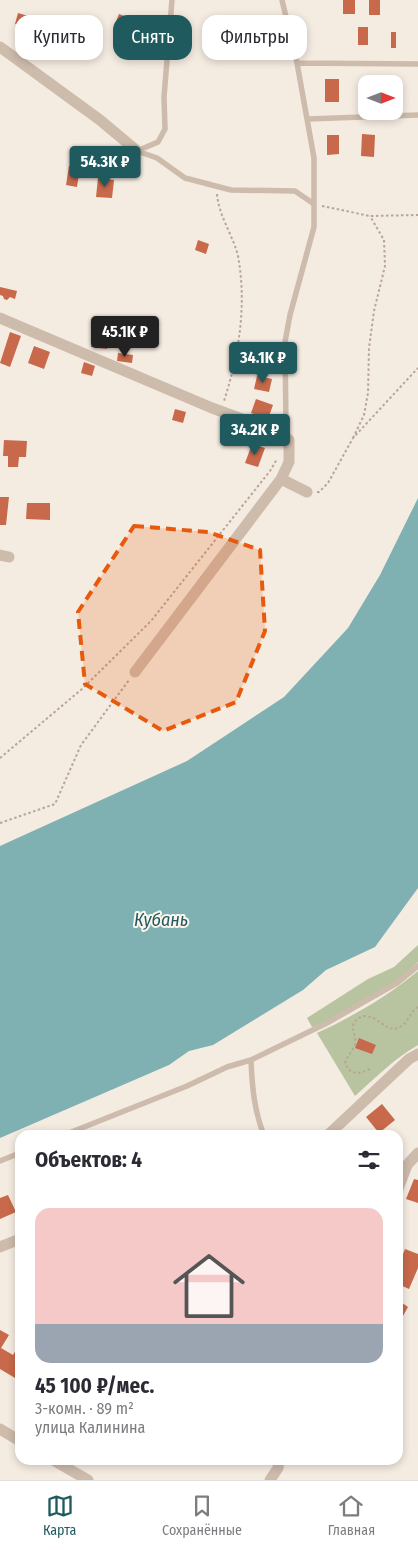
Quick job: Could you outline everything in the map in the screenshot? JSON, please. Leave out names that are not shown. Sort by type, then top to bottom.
[{"type":"street","points":[[0,47],[100,120],[137,151]]},
{"type":"street","points":[[0,318],[217,410],[275,431],[289,440],[289,462],[282,479],[135,672]]},
{"type":"street","points":[[282,479],[307,492]]},
{"type":"street","points":[[333,1130],[409,1059],[418,1054]]},
{"type":"street","points":[[403,1176],[407,1165],[418,1154]]},
{"type":"street","points":[[0,1247],[15,1241]]},
{"type":"street","points":[[0,1430],[15,1438]]},
{"type":"street","points":[[62,1465],[88,1480]]},
{"type":"street","points":[[270,1480],[278,1465]]},
{"type":"lane","points":[[137,151],[158,142],[165,129],[164,97],[172,0]]},
{"type":"lane","points":[[282,0],[297,63],[314,158],[314,227],[290,315],[285,342],[286,428],[289,440]]},
{"type":"lane","points":[[297,63],[418,64]]},
{"type":"lane","points":[[308,119],[418,115]]},
{"type":"lane","points":[[137,151],[157,158],[185,178],[216,187],[269,192],[295,191],[314,204]]},
{"type":"lane","points":[[77,1130],[187,1086],[227,1067],[251,1060],[327,1023],[397,983],[418,966]]},
{"type":"lane","points":[[251,1060],[252,1083],[262,1130]]},
{"type":"lane","points":[[0,1161],[15,1155]]},
{"type":"path","points":[[216,187],[218,205],[237,255],[242,292],[241,326],[234,370],[217,410]]},
{"type":"path","points":[[314,204],[370,216],[418,215]]},
{"type":"path","points":[[307,492],[319,492],[328,482],[364,415],[368,393],[369,348],[374,311],[385,266],[384,240],[370,216]]},
{"type":"path","points":[[353,438],[418,368]]},
{"type":"path","points":[[0,758],[82,689],[151,621],[270,471],[279,456]]},
{"type":"path","points":[[0,823],[55,804],[81,745],[135,672]]},
{"type":"path","points":[[370,1069],[360,1074],[354,1073],[350,1072],[346,1064],[355,1044],[352,1027],[355,1022],[364,1016],[371,1017],[389,1029],[395,1029],[407,1022],[414,1009],[418,1007]]},
{"type":"highlighted area","points":[[134,526],[208,532],[260,550],[265,631],[236,702],[163,731],[85,684],[78,612]]},
{"type":"green space","points":[[418,945],[418,962],[395,983],[325,1022],[312,1027],[307,1018],[368,979],[394,967]]},
{"type":"green space","points":[[418,971],[418,1045],[393,1062],[355,1096],[317,1033],[369,1005]]},
{"type":"water","name":"Кубань","points":[[418,498],[418,888],[375,947],[326,970],[303,990],[213,1045],[189,1051],[169,1065],[0,1138],[0,846],[187,761],[284,697],[348,628],[380,575]]},
{"type":"building","points":[[343,0],[355,0],[355,14],[343,14]]},
{"type":"building","points":[[369,0],[380,0],[380,15],[369,15]]},
{"type":"building","points":[[358,27],[368,27],[368,45],[358,45]]},
{"type":"building","points":[[391,32],[396,32],[396,48],[391,48]]},
{"type":"building","points":[[325,79],[339,79],[339,102],[325,102]]},
{"type":"building","points":[[362,134],[375,135],[374,157],[361,156]]},
{"type":"building","points":[[327,135],[339,135],[339,154],[327,155]]},
{"type":"building","points":[[69,166],[80,167],[77,187],[66,185]]},
{"type":"building","points":[[98,178],[114,180],[112,198],[96,197]]},
{"type":"building","points":[[198,240],[209,244],[206,254],[195,250]]},
{"type":"building","points":[[0,287],[17,291],[15,299],[10,297],[7,300],[4,299],[0,295]]},
{"type":"building","points":[[96,317],[117,321],[115,341],[108,340],[107,349],[91,347]]},
{"type":"building","points":[[10,332],[21,336],[10,367],[0,363]]},
{"type":"building","points":[[34,346],[50,352],[44,369],[28,363]]},
{"type":"building","points":[[118,353],[133,355],[132,363],[117,361]]},
{"type":"building","points":[[84,362],[95,366],[92,376],[81,373]]},
{"type":"building","points":[[257,376],[272,379],[269,392],[254,389]]},
{"type":"building","points":[[256,399],[273,405],[268,419],[251,413]]},
{"type":"building","points":[[175,409],[186,412],[183,423],[172,420]]},
{"type":"building","points":[[4,440],[27,441],[26,457],[19,457],[18,467],[8,467],[8,456],[3,456]]},
{"type":"building","points":[[252,444],[265,448],[258,467],[245,463]]},
{"type":"building","points":[[0,497],[9,497],[6,525],[0,525]]},
{"type":"building","points":[[27,503],[50,503],[50,520],[26,519]]},
{"type":"building","points":[[359,1038],[376,1045],[372,1054],[355,1048]]},
{"type":"building","points":[[382,1104],[395,1120],[383,1130],[377,1130],[366,1117]]},
{"type":"building","points":[[414,1179],[418,1180],[418,1203],[406,1199]]},
{"type":"building","points":[[8,1195],[15,1212],[0,1219],[0,1198]]},
{"type":"building","points":[[405,1249],[418,1254],[418,1268],[409,1289],[403,1286],[403,1254]]},
{"type":"building","points":[[403,1304],[408,1307],[403,1316]]},
{"type":"building","points":[[0,1330],[9,1335],[1,1348],[13,1355],[15,1352],[15,1378],[0,1369]]}]
